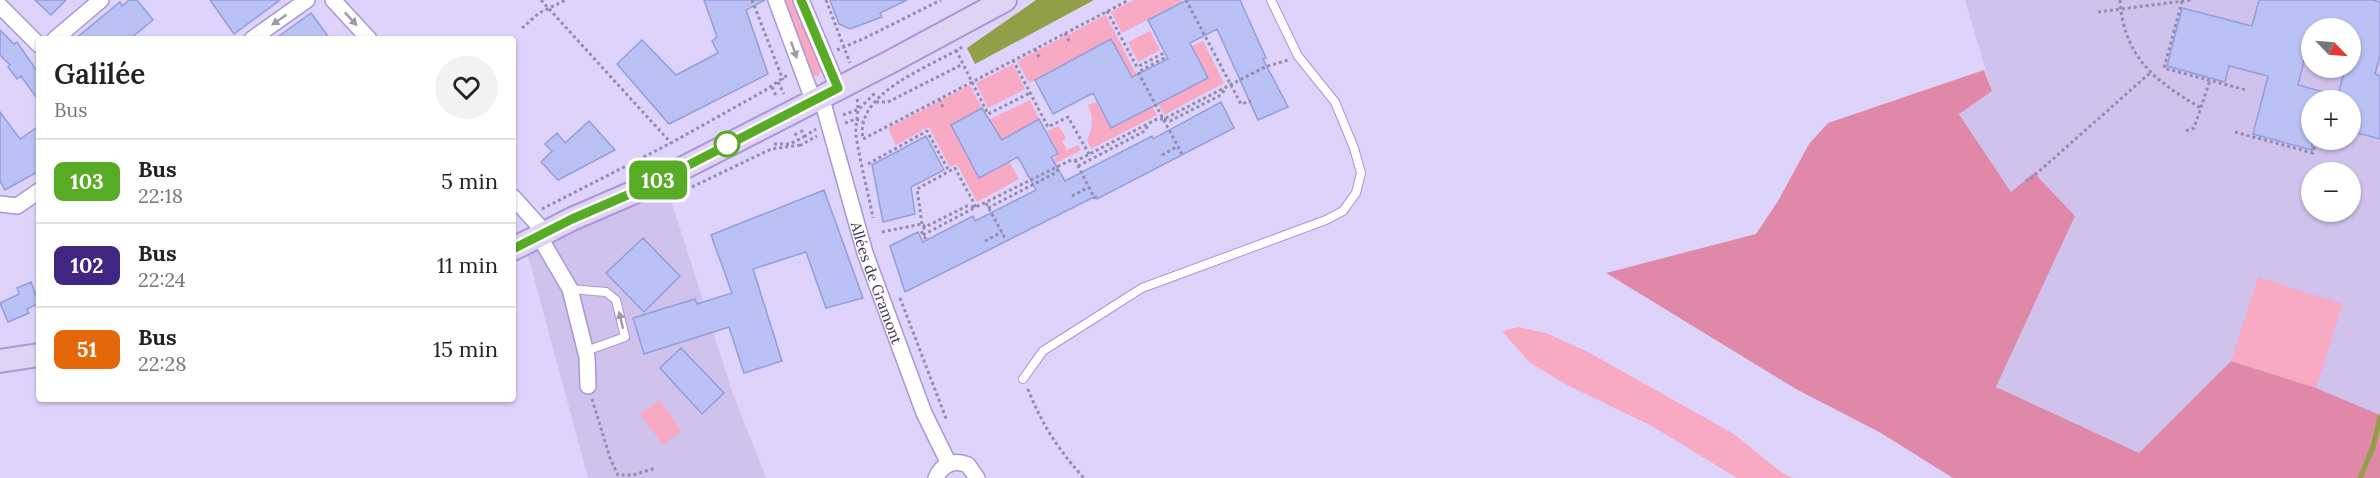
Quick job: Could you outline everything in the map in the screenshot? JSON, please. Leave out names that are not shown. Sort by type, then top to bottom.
[{"type":"main road","points":[[516,248],[646,187],[1005,0]]},
{"type":"main road","points":[[0,361],[36,355]]},
{"type":"street","points":[[59,36],[101,0]]},
{"type":"street","points":[[256,36],[307,0]]},
{"type":"street","points":[[333,0],[366,36]]},
{"type":"street","points":[[776,0],[799,66],[831,91]]},
{"type":"street","points":[[801,0],[823,53],[831,91]]},
{"type":"street","points":[[0,6],[36,42]]},
{"type":"street","name":"Allées de Gramont","points":[[831,91],[865,253],[924,413],[949,464]]},
{"type":"street","points":[[4,205],[16,206],[36,192]]},
{"type":"street","points":[[516,200],[540,227],[541,235],[570,289],[586,351],[588,386]]},
{"type":"street","points":[[936,478],[943,467],[962,463],[968,465],[976,478]]},
{"type":"lane","points":[[1023,379],[1043,351],[1142,288],[1326,220],[1342,211],[1356,193],[1361,173],[1354,148],[1335,102],[1298,57],[1271,0]]},
{"type":"lane","points":[[570,289],[606,292],[616,300],[625,337],[586,351]]},
{"type":"path","points":[[542,0],[546,9],[671,142]]},
{"type":"path","points":[[522,28],[546,9],[566,0]]},
{"type":"path","points":[[752,0],[783,80]]},
{"type":"path","points":[[826,0],[849,59],[831,91],[859,109],[856,134],[874,224]]},
{"type":"path","points":[[823,53],[844,48],[941,0]]},
{"type":"path","points":[[965,45],[884,91],[870,107],[861,127],[863,139],[1129,0]]},
{"type":"path","points":[[1186,0],[1241,104],[1251,101]]},
{"type":"path","points":[[2120,0],[2128,37],[2136,54],[2150,73],[2164,87],[2201,108]]},
{"type":"path","points":[[2098,12],[2191,0]]},
{"type":"path","points":[[2182,1],[2164,68],[2246,90]]},
{"type":"path","points":[[1107,11],[1137,67],[1162,54],[1164,58],[1138,72],[1182,154]]},
{"type":"path","points":[[1065,33],[1069,41]]},
{"type":"path","points":[[955,49],[988,114],[1030,93]]},
{"type":"path","points":[[1035,49],[1039,57]]},
{"type":"path","points":[[1013,60],[1048,127],[1068,117],[1089,154]]},
{"type":"path","points":[[923,235],[1059,166],[1089,154],[1157,119],[1164,119],[1281,62]]},
{"type":"path","points":[[876,102],[888,102],[963,64]]},
{"type":"path","points":[[529,214],[671,142],[783,80],[799,66]]},
{"type":"path","points":[[2025,179],[2028,181],[2150,73]]},
{"type":"path","points":[[2186,131],[2194,128],[2210,80]]},
{"type":"path","points":[[939,99],[943,107]]},
{"type":"path","points":[[1078,166],[1144,130],[1149,123]]},
{"type":"path","points":[[868,164],[927,131],[949,171]]},
{"type":"path","points":[[2235,132],[2301,150]]},
{"type":"path","points":[[690,188],[771,149],[801,145]]},
{"type":"path","points":[[1162,155],[1178,146]]},
{"type":"path","points":[[1075,160],[1095,199]]},
{"type":"path","points":[[988,208],[1057,172],[1059,166]]},
{"type":"path","points":[[926,227],[922,224],[917,189],[955,168],[976,207]]},
{"type":"path","points":[[1072,196],[1089,187]]},
{"type":"path","points":[[986,202],[1006,240]]},
{"type":"path","points":[[927,241],[921,231],[926,227],[968,206],[976,207]]},
{"type":"path","points":[[882,232],[922,224]]},
{"type":"path","points":[[985,241],[1002,232]]},
{"type":"path","points":[[896,288],[950,428]]},
{"type":"path","points":[[1023,379],[1039,417],[1056,444],[1084,478]]},
{"type":"path","points":[[588,386],[610,458],[618,475],[633,475],[656,468]]},
{"type":"shaded area","points":[[782,0],[795,0],[822,69],[818,77],[811,74]]},
{"type":"shaded area","points":[[1036,0],[1094,0],[975,64],[967,48]]},
{"type":"shaded area","points":[[1134,0],[1181,0],[1182,2],[1122,33],[1111,12]]},
{"type":"shaded area","points":[[1965,0],[2380,0],[2380,415],[2316,388],[2231,361],[2139,453],[1996,387],[2075,216],[2011,192],[1959,113],[1992,91]]},
{"type":"shaded area","points":[[1106,15],[1157,115],[1091,149],[1087,140],[1092,122],[1088,105],[1097,102],[1111,128],[1148,108],[1112,39],[1029,83],[1017,61]]},
{"type":"shaded area","points":[[1150,31],[1160,50],[1138,62],[1128,42]]},
{"type":"shaded area","points":[[1203,41],[1224,83],[1164,115],[1142,73],[1152,67],[1168,99],[1208,78],[1192,46]]},
{"type":"shaded area","points":[[1013,64],[1025,89],[988,108],[976,83]]},
{"type":"shaded area","points":[[1984,70],[1992,91],[1959,114],[2011,192],[2034,173],[2075,216],[1996,387],[2139,453],[2231,361],[2316,388],[2380,415],[2380,478],[1953,478],[1881,433],[1796,389],[1606,273],[1756,234],[1778,201],[1809,144],[1828,123]]},
{"type":"shaded area","points":[[970,85],[982,108],[951,125],[1009,161],[1019,179],[977,202],[957,164],[950,167],[929,127],[896,145],[888,128]]},
{"type":"shaded area","points":[[1030,100],[1039,119],[1002,140],[994,125],[991,126],[988,120]]},
{"type":"shaded area","points":[[1059,126],[1066,138],[1062,141],[1067,150],[1078,145],[1081,150],[1028,178],[1025,174],[1059,155],[1047,131]]},
{"type":"shaded area","points":[[668,191],[732,391],[766,478],[588,478],[527,252],[626,207]]},
{"type":"shaded area","points":[[2258,277],[2343,304],[2316,388],[2231,361]]},
{"type":"shaded area","points":[[1518,327],[1546,333],[1588,352],[1734,434],[1781,472],[1793,478],[1737,478],[1652,426],[1567,385],[1529,362],[1502,331]]},
{"type":"shaded area","points":[[660,400],[682,431],[663,445],[640,414]]},
{"type":"building","points":[[35,0],[66,0],[51,15]]},
{"type":"building","points":[[129,0],[137,0],[153,20],[134,36],[79,36],[120,2],[122,6]]},
{"type":"building","points":[[210,0],[280,0],[234,34]]},
{"type":"building","points":[[704,0],[765,0],[746,10],[768,74],[669,124],[617,64],[642,40],[676,75],[718,53],[712,41],[717,37]]},
{"type":"building","points":[[830,0],[907,0],[880,13],[882,17],[850,29],[839,24]]},
{"type":"building","points":[[1187,0],[1240,0],[1266,58],[1263,59],[1288,107],[1258,120],[1217,29],[1190,43],[1208,78],[1111,128],[1093,93],[1053,114],[1035,80],[1111,39],[1132,77],[1168,59],[1148,20]]},
{"type":"building","points":[[2259,0],[2373,0],[2380,2],[2380,55],[2375,74],[2380,76],[2380,139],[2361,134],[2361,90],[2340,90],[2342,78],[2361,78],[2361,18],[2301,18],[2301,73],[2298,85],[2316,90],[2301,90],[2301,147],[2253,134],[2268,76],[2229,66],[2225,82],[2167,66],[2182,8],[2252,26]]},
{"type":"building","points":[[311,13],[328,36],[279,36]]},
{"type":"building","points":[[0,30],[14,44],[17,42],[36,70],[36,97],[21,76],[17,79],[8,67],[10,65],[0,55]]},
{"type":"building","points":[[1221,102],[1234,128],[1097,199],[1096,196],[905,292],[890,246],[918,232],[923,242],[973,216],[975,221],[1036,190],[1018,157],[979,178],[951,125],[982,108],[1002,140],[1039,119],[1058,154],[1051,157],[1065,181],[1152,136],[1153,139]]},
{"type":"building","points":[[0,112],[20,139],[36,128],[36,173],[5,190],[0,181]]},
{"type":"building","points":[[589,121],[615,150],[558,180],[541,162],[552,151],[545,144],[557,133],[565,143]]},
{"type":"building","points":[[926,136],[944,170],[911,187],[915,214],[883,222],[872,165]]},
{"type":"building","points":[[824,190],[863,298],[826,308],[806,252],[753,269],[782,361],[744,373],[729,327],[644,354],[633,318],[695,299],[697,304],[732,293],[711,235]]},
{"type":"building","points":[[643,238],[680,276],[644,312],[606,273]]},
{"type":"building","points":[[31,282],[36,295],[36,304],[27,309],[29,313],[8,322],[0,303],[19,294],[17,288]]},
{"type":"building","points":[[681,348],[724,393],[702,414],[660,368]]},
{"type":"waterway","points":[[2360,478],[2373,447],[2380,417]]},
{"type":"bus line","name":"103","points":[[516,247],[572,219],[646,187],[838,88],[801,0]]}]
